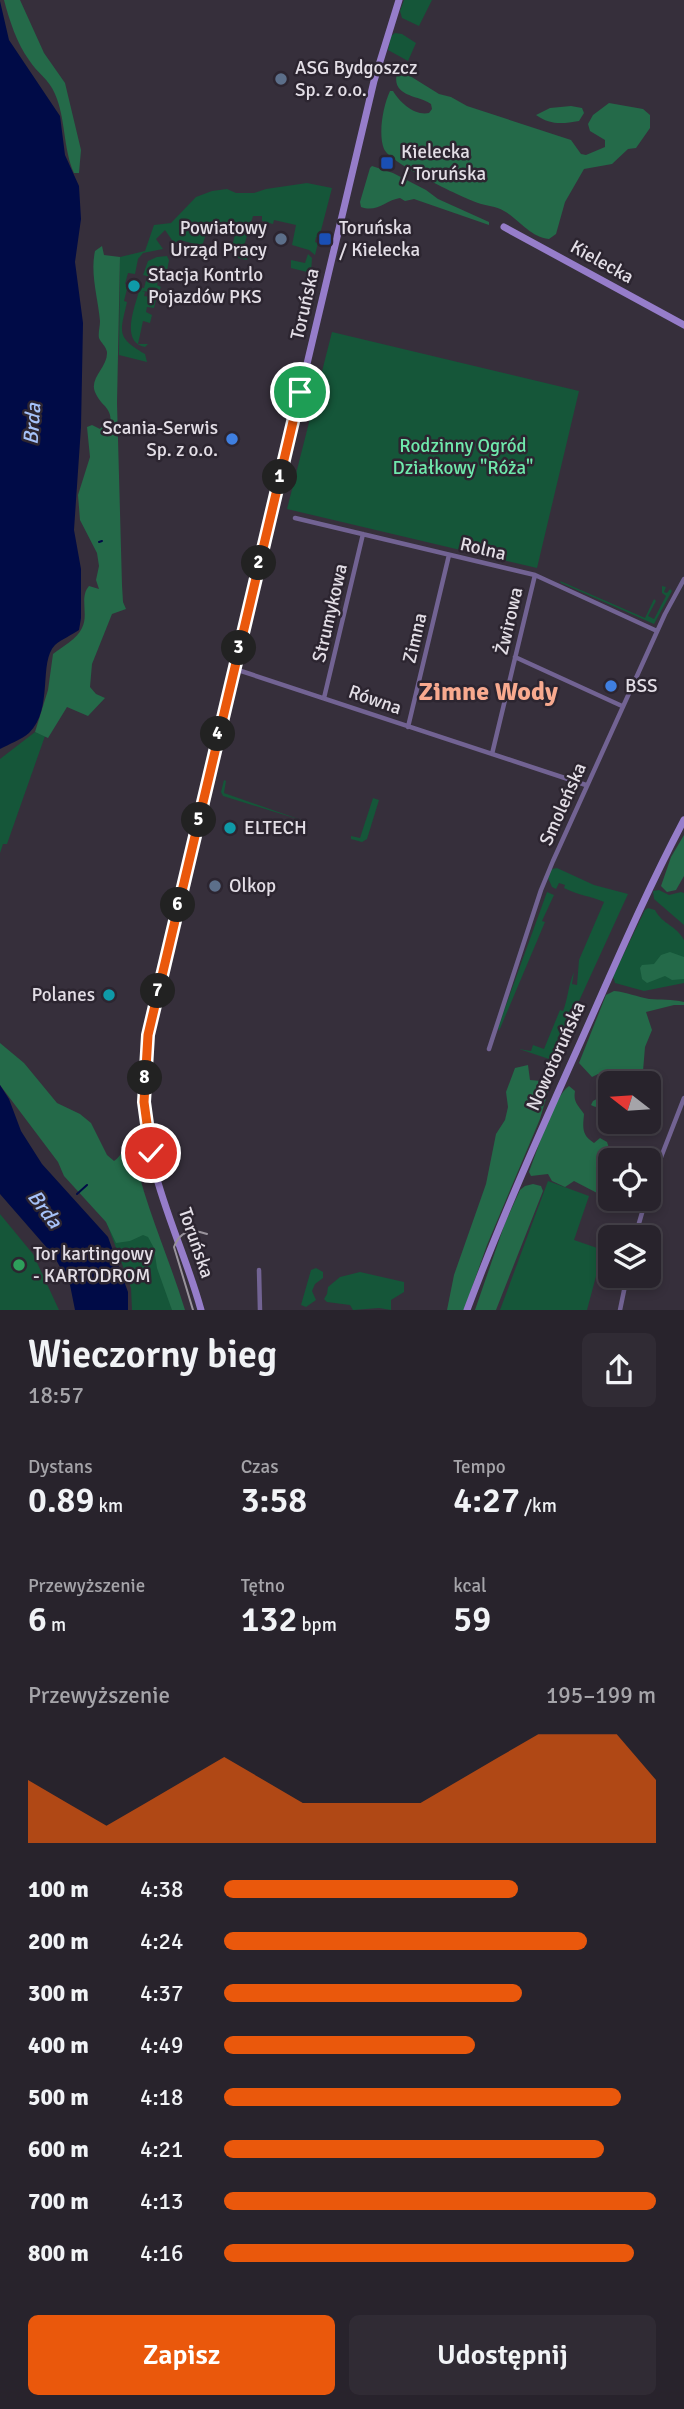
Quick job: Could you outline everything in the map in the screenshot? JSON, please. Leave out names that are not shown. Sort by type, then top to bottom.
[{"type":"street","name":"Toruńska","points":[[201,1310],[154,1168],[145,1116],[145,1070],[154,1008],[374,81],[399,0]]},
{"type":"street","name":"Kielecka","points":[[504,227],[684,325]]},
{"type":"street","name":"Rolna","points":[[295,518],[535,575],[657,631]]},
{"type":"street","name":"Strumykowa","points":[[324,698],[363,534]]},
{"type":"street","name":"Zimna","points":[[408,727],[449,555]]},
{"type":"street","name":"Żwirowa","points":[[492,754],[535,575]]},
{"type":"street","name":"Smoleńska","points":[[489,1049],[541,890],[622,706],[684,579]]},
{"type":"street","points":[[515,657],[622,706]]},
{"type":"street","name":"Równa","points":[[234,669],[586,785]]},
{"type":"street","name":"Nowotoruńska","points":[[467,1310],[534,1144],[639,909],[684,820]]},
{"type":"street","points":[[661,1157],[684,1098]]},
{"type":"street","points":[[259,1270],[260,1310]]},
{"type":"street","points":[[620,1310],[624,1288]]},
{"type":"green space","points":[[4,0],[20,0],[44,53],[65,83],[81,150],[79,173],[74,173],[70,164],[55,94],[21,47]]},
{"type":"green space","points":[[404,0],[432,0],[419,26],[402,18],[400,11]]},
{"type":"green space","points":[[395,33],[402,34],[416,43],[408,61],[388,50],[391,36]]},
{"type":"green space","points":[[402,71],[439,94],[467,106],[571,140],[581,154],[586,155],[605,147],[605,140],[590,131],[588,124],[593,115],[609,103],[643,109],[650,115],[650,128],[636,148],[628,149],[612,164],[584,169],[565,202],[556,234],[549,239],[542,238],[504,211],[442,187],[389,155],[382,143],[381,128],[390,91],[413,111],[429,113],[432,109],[431,104],[407,94],[398,87],[397,73]]},
{"type":"green space","points":[[550,108],[582,108],[584,113],[579,121],[556,123],[536,115]]},
{"type":"green space","points":[[372,166],[393,173],[438,199],[489,222],[489,225],[414,199],[405,201],[400,198],[377,207],[361,207],[360,202]]},
{"type":"green space","points":[[307,183],[332,188],[319,238],[316,237],[315,242],[318,243],[315,255],[309,250],[292,245],[296,225],[274,220],[273,224],[262,221],[262,216],[253,216],[241,256],[246,257],[247,252],[249,253],[247,260],[238,258],[231,251],[236,230],[210,222],[202,246],[180,240],[174,243],[165,230],[156,239],[163,249],[143,253],[138,259],[135,274],[128,273],[125,284],[128,285],[124,301],[127,302],[122,333],[129,343],[145,354],[147,362],[119,355],[120,257],[145,251],[154,225],[171,223],[196,197],[212,191],[227,189],[236,193],[254,193]]},
{"type":"green space","points":[[102,246],[104,255],[120,257],[117,403],[122,585],[126,609],[112,614],[92,664],[90,687],[105,698],[88,716],[67,707],[48,738],[35,732],[48,690],[53,654],[80,632],[85,618],[86,590],[89,586],[99,589],[96,580],[99,566],[97,553],[80,520],[78,495],[90,457],[87,427],[92,425],[100,429],[105,423],[110,431],[111,423],[109,412],[94,387],[96,377],[107,357],[106,348],[99,338],[100,321],[93,268],[95,251]]},
{"type":"green space","points":[[308,254],[312,258],[311,273],[291,268],[291,260],[305,263]]},
{"type":"green space","points":[[167,256],[169,260],[166,276],[160,275],[158,279],[143,275],[148,261]]},
{"type":"green space","points":[[147,277],[158,281],[157,285],[161,287],[158,293],[142,291],[145,292],[144,296],[157,295],[154,308],[147,307],[146,312],[152,315],[150,323],[143,321],[138,344],[148,344],[145,347],[137,344],[133,338],[131,322],[140,288],[144,288]]},
{"type":"green space","name":"Rodzinny Ogród Działkowy \"Róża\"","points":[[332,332],[579,391],[537,568],[287,509]]},
{"type":"green space","points":[[560,581],[645,618],[654,599],[656,601],[648,616],[654,619],[666,596],[662,593],[662,586],[666,587],[664,592],[667,593],[670,589],[672,591],[654,624]]},
{"type":"green space","points":[[35,732],[45,736],[7,844],[3,844],[0,853],[0,759]]},
{"type":"green space","points":[[224,780],[224,793],[304,821],[223,796],[221,792]]},
{"type":"green space","points":[[373,798],[379,800],[367,839],[362,842],[351,839],[351,836],[360,838]]},
{"type":"green space","points":[[684,835],[684,876],[676,890],[667,892],[661,886],[671,857]]},
{"type":"green space","points":[[557,868],[594,885],[628,894],[552,1060],[519,1049],[531,1051],[533,1045],[544,1049],[560,1010],[563,1011],[574,972],[572,984],[577,985],[579,960],[604,902],[564,888],[565,885],[559,883],[556,889],[552,887],[548,878],[552,869]]},
{"type":"green space","points":[[659,890],[669,895],[684,893],[684,925],[654,899],[653,891]]},
{"type":"green space","points":[[547,892],[554,895],[542,921],[545,922],[499,1031],[498,1027]]},
{"type":"green space","points":[[648,908],[655,910],[684,940],[684,983],[644,991],[615,983],[613,976]]},
{"type":"green space","points":[[670,952],[684,957],[684,979],[672,980],[665,976],[647,983],[642,979],[642,965],[654,964],[661,955]]},
{"type":"green space","points":[[614,991],[649,999],[684,1002],[684,1005],[646,1012],[652,1030],[645,1047],[643,1071],[598,1071],[598,1074],[592,1077],[579,1063],[606,995]]},
{"type":"green space","points":[[0,1043],[24,1063],[57,1103],[80,1114],[91,1123],[107,1155],[114,1161],[132,1143],[149,1206],[185,1310],[172,1310],[157,1268],[154,1248],[148,1237],[143,1235],[116,1243],[106,1222],[64,1176],[58,1162],[0,1085]]},
{"type":"green space","points":[[528,1065],[530,1080],[542,1081],[548,1076],[552,1078],[540,1119],[487,1245],[464,1310],[447,1310],[454,1275],[486,1184],[496,1134],[505,1120],[508,1107],[506,1092],[515,1068]]},
{"type":"green space","points":[[569,1086],[575,1091],[575,1101],[584,1114],[583,1127],[587,1137],[594,1143],[600,1138],[607,1142],[609,1148],[598,1148],[598,1193],[574,1181],[565,1187],[552,1181],[548,1174],[531,1176],[529,1172],[551,1113]]},
{"type":"green space","points":[[598,1098],[598,1107],[591,1105]]},
{"type":"green space","points":[[548,1181],[589,1196],[574,1240],[598,1248],[598,1269],[587,1310],[500,1310]]},
{"type":"green space","points":[[137,1183],[183,1310],[132,1310],[131,1288],[103,1213]]},
{"type":"green space","points":[[533,1184],[541,1186],[543,1191],[496,1310],[475,1310],[505,1223],[520,1190]]},
{"type":"green space","name":"Tor kartingowy - KARTODROM","points":[[0,1214],[33,1254],[59,1310],[0,1310]]},
{"type":"green space","points":[[316,1268],[323,1272],[323,1278],[315,1284],[312,1291],[316,1300],[306,1307],[301,1305],[311,1270]]},
{"type":"green space","points":[[360,1272],[404,1282],[404,1292],[391,1300],[391,1310],[353,1310],[350,1305],[327,1302],[324,1299],[328,1287],[340,1277]]},
{"type":"water","name":"Brda","points":[[0,1],[9,40],[60,116],[65,155],[79,186],[81,219],[75,262],[83,323],[81,427],[74,530],[81,569],[79,630],[55,645],[50,653],[44,699],[37,723],[29,733],[0,749]]},
{"type":"water","name":"Brda","points":[[0,1085],[9,1099],[21,1131],[42,1164],[108,1237],[128,1292],[128,1310],[75,1310],[70,1285],[54,1256],[0,1194]]},
{"type":"waterway","points":[[77,1194],[87,1185]]},
{"type":"tram line","points":[[193,1310],[174,1247],[179,1237],[187,1232],[207,1234]]},
{"type":"place","name":"ASG Bydgoszcz Sp. z o.o.","points":[[281,79]]},
{"type":"place","name":"Kielecka / Toruńska","points":[[387,163]]},
{"type":"place","name":"Powiatowy Urząd Pracy","points":[[281,239]]},
{"type":"place","name":"Toruńska / Kielecka","points":[[325,239]]},
{"type":"place","name":"Stacja Kontrlo Pojazdów PKS","points":[[134,286]]},
{"type":"place","name":"Scania-Serwis Sp. z o.o.","points":[[232,439]]},
{"type":"place","name":"BSS","points":[[611,686]]},
{"type":"place","name":"ELTECH","points":[[230,828]]},
{"type":"place","name":"Olkop","points":[[215,886]]},
{"type":"place","name":"Polanes","points":[[109,995]]},
{"type":"place","name":"Tor kartingowy - KARTODROM","points":[[19,1265]]},
{"type":"district","name":"Zimne Wody","points":[[488,692]]},
{"type":"route","points":[[151,1153],[144,1102],[148,1035],[300,392]]}]
